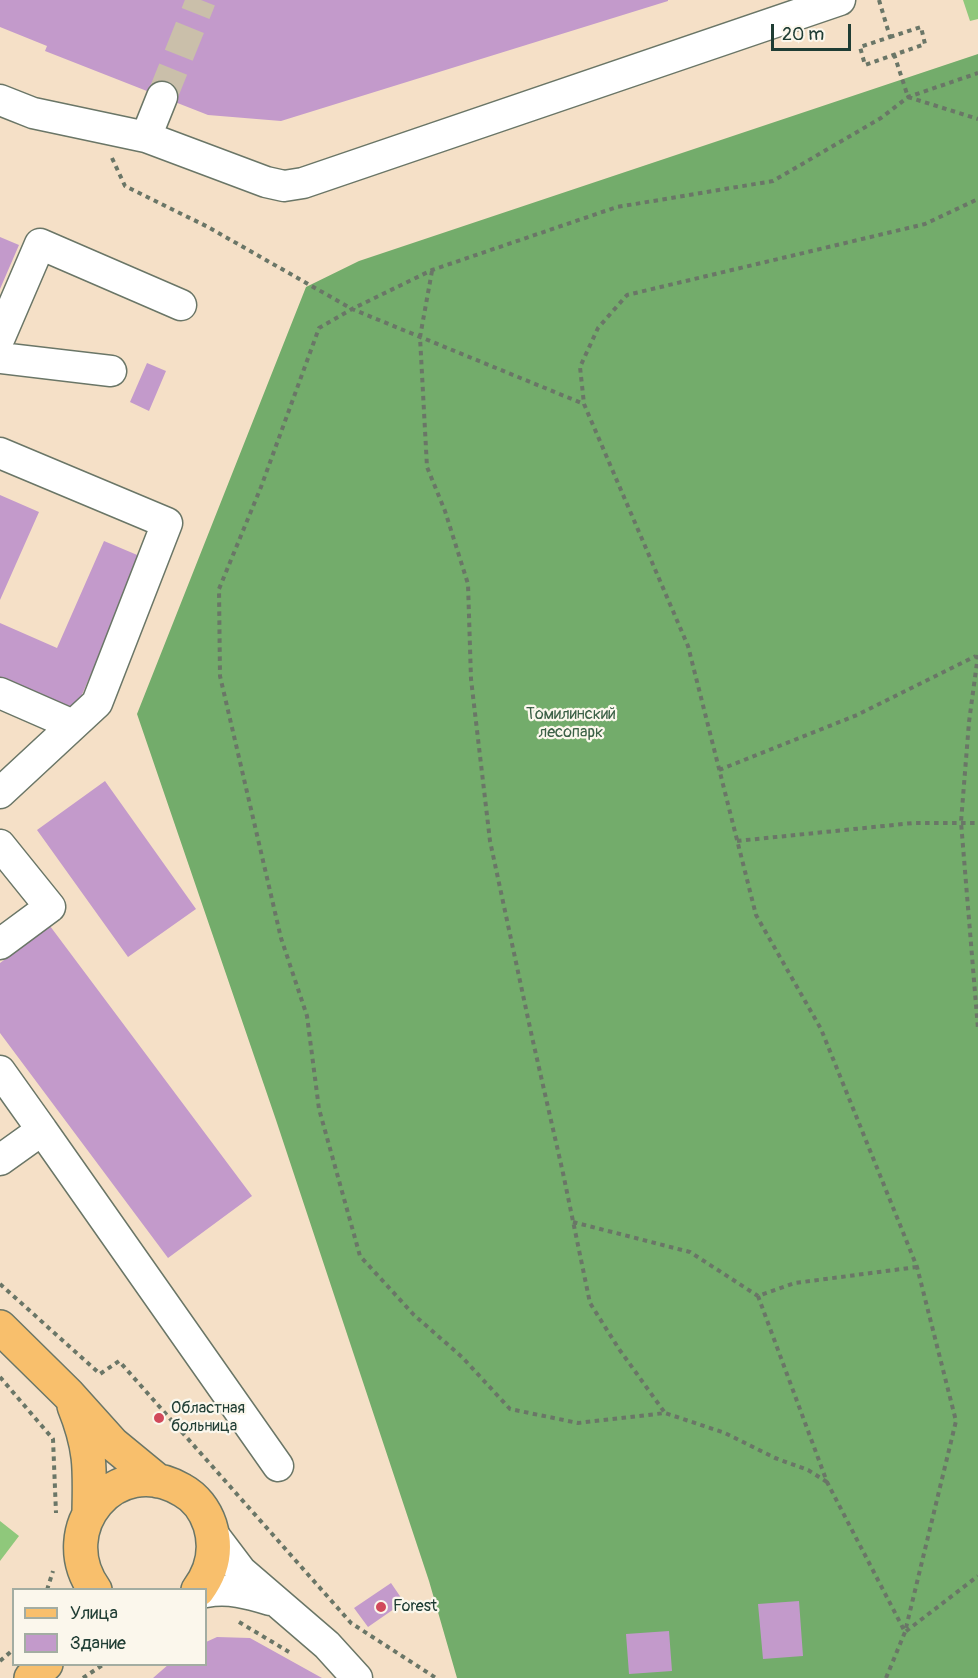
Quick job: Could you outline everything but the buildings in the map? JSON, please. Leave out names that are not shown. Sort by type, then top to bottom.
[{"type":"main road","points":[[0,1327],[68,1394],[113,1444],[158,1481]]},
{"type":"main road","points":[[68,1394],[85,1434],[90,1468],[89,1512]]},
{"type":"main road","points":[[94,1588],[85,1575],[71,1570],[82,1527],[89,1512],[111,1489],[134,1481],[158,1481],[174,1485],[188,1493],[200,1505],[208,1519],[213,1534],[214,1550],[211,1566],[200,1588]]},
{"type":"main road","points":[[31,1678],[45,1666]]},
{"type":"street","points":[[0,100],[33,113],[147,137],[266,182],[284,186],[303,183],[840,0]]},
{"type":"street","points":[[147,137],[162,98]]},
{"type":"street","points":[[0,337],[40,244],[181,305]]},
{"type":"street","points":[[0,358],[111,371]]},
{"type":"street","points":[[0,453],[167,523],[97,703],[0,793]]},
{"type":"street","points":[[0,693],[73,725]]},
{"type":"street","points":[[0,845],[50,907],[0,944]]},
{"type":"street","points":[[0,1071],[278,1466]]},
{"type":"street","points":[[0,1160],[42,1130]]},
{"type":"street","points":[[213,1534],[241,1571],[327,1645],[356,1678]]},
{"type":"street","points":[[207,1592],[242,1591],[279,1602]]},
{"type":"path","points":[[879,0],[890,37]]},
{"type":"path","points":[[921,27],[925,44],[865,64],[860,47],[890,37],[921,27]]},
{"type":"path","points":[[894,54],[908,97]]},
{"type":"path","points":[[827,1482],[808,1470],[775,1458],[725,1432],[665,1413],[578,1423],[510,1409],[462,1357],[414,1315],[360,1256],[319,1109],[307,1016],[281,938],[220,676],[219,589],[261,487],[319,328],[352,309],[432,270],[617,207],[773,181],[881,118],[908,97],[978,73]]},
{"type":"path","points":[[908,97],[978,119]]},
{"type":"path","points":[[125,186],[208,227],[352,309],[584,404]]},
{"type":"path","points":[[886,1678],[905,1632],[956,1421],[917,1267],[821,1029],[756,915],[688,646],[584,404],[580,367],[598,328],[627,295],[925,224],[978,199]]},
{"type":"path","points":[[432,270],[420,337],[427,467],[445,511],[468,584],[471,679],[490,841],[590,1303],[619,1349],[665,1413]]},
{"type":"path","points":[[719,770],[857,715],[977,655]]},
{"type":"path","points":[[977,655],[961,822],[978,1029]]},
{"type":"path","points":[[737,841],[913,823],[978,823]]},
{"type":"path","points":[[573,1222],[690,1252],[758,1296],[827,1482],[905,1632]]},
{"type":"path","points":[[758,1296],[795,1282],[917,1267]]},
{"type":"path","points":[[0,1284],[100,1374],[119,1361],[351,1623],[436,1678]]},
{"type":"path","points":[[0,1377],[52,1438],[57,1518]]},
{"type":"path","points":[[49,1588],[71,1570]]},
{"type":"path","points":[[905,1632],[978,1576]]},
{"type":"path","points":[[236,1620],[297,1657]]},
{"type":"path","points":[[0,1661],[12,1651]]},
{"type":"path","points":[[83,1678],[102,1666]]},
{"type":"green space","points":[[963,0],[978,0],[978,19],[970,21]]},
{"type":"green space","name":"Томилинский лесопарк","points":[[978,54],[978,1678],[457,1678],[429,1581],[276,1120],[137,714],[306,287],[359,261]]},
{"type":"green space","points":[[0,1521],[19,1536],[0,1561]]},
{"type":"tunnel","points":[[162,97],[201,0]]},
{"type":"place","name":"Областная больница","points":[[159,1418]]},
{"type":"place","name":"Forest","points":[[381,1607]]}]
